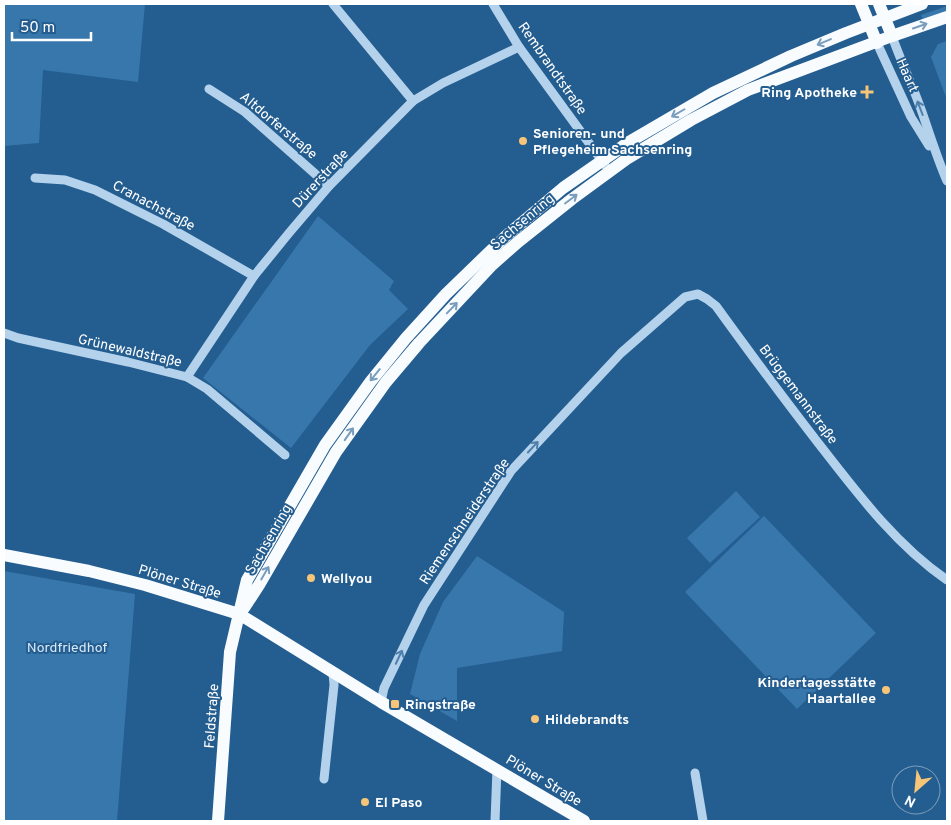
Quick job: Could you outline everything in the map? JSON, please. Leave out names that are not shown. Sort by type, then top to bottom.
[{"type":"main road","name":"Haart","points":[[862,4],[877,43]]},
{"type":"main road","name":"Haart","points":[[879,4],[892,36]]},
{"type":"main road","name":"Sachsenring","points":[[239,614],[250,574],[308,473],[370,381],[440,301],[485,255],[563,188],[629,142],[714,93],[791,56],[914,5]]},
{"type":"main road","name":"Sachsenring","points":[[239,614],[259,585],[336,452],[391,376],[418,343],[492,266],[518,242],[572,198],[610,171],[690,120],[748,90],[947,17]]},
{"type":"main road","name":"Plöner Straße","points":[[4,555],[89,571],[145,585],[239,614],[381,702],[584,821]]},
{"type":"main road","name":"Feldstraße","points":[[218,821],[230,652],[239,614]]},
{"type":"street","points":[[333,4],[413,101]]},
{"type":"street","name":"Rembrandtstraße","points":[[493,4],[519,47],[610,171]]},
{"type":"street","name":"Haart","points":[[892,36],[922,112],[935,154],[947,181]]},
{"type":"street","name":"Haart","points":[[877,43],[910,117],[935,154]]},
{"type":"street","name":"Dürerstraße","points":[[187,377],[254,276],[329,186],[413,101],[443,83],[519,47]]},
{"type":"street","name":"Altdorferstraße","points":[[209,89],[245,112],[329,186]]},
{"type":"street","name":"Cranachstraße","points":[[35,178],[66,180],[95,190],[163,224],[254,276]]},
{"type":"street","name":"Brüggemannstraße","points":[[621,353],[685,297],[698,294],[707,299],[716,306],[786,401],[867,505],[898,538],[947,580]]},
{"type":"street","name":"Grünewaldstraße","points":[[4,332],[18,338],[187,377],[207,389],[285,455]]},
{"type":"street","name":"Riemenschneiderstraße","points":[[381,702],[384,688],[424,605],[511,472],[621,353]]},
{"type":"street","points":[[324,780],[334,685],[333,673]]},
{"type":"street","points":[[495,821],[497,769]]},
{"type":"street","points":[[695,773],[703,821]]},
{"type":"green space","points":[[4,4],[145,4],[138,82],[43,70],[39,143],[4,146]]},
{"type":"green space","points":[[947,6],[947,10],[923,20],[921,15]]},
{"type":"green space","points":[[947,41],[947,100],[931,57],[938,44]]},
{"type":"green space","points":[[318,216],[394,281],[389,290],[408,309],[370,345],[291,448],[203,378]]},
{"type":"green space","points":[[736,491],[760,517],[710,563],[687,538]]},
{"type":"green space","points":[[764,516],[876,633],[797,709],[685,592]]},
{"type":"green space","points":[[477,556],[564,612],[562,651],[457,668],[457,721],[410,694],[420,654],[443,602]]},
{"type":"green space","name":"Nordfriedhof","points":[[4,571],[135,594],[117,821],[4,821]]},
{"type":"place","name":"Ring Apotheke","points":[[867,92]]},
{"type":"place","name":"Senioren- und Pflegeheim Sachsenring","points":[[523,141]]},
{"type":"place","name":"Wellyou","points":[[311,578]]},
{"type":"place","name":"Kindertagesstätte Haartallee","points":[[886,690]]},
{"type":"place","name":"Ringstraße","points":[[395,704]]},
{"type":"place","name":"Hildebrandts","points":[[535,719]]},
{"type":"place","name":"El Paso","points":[[365,802]]}]
